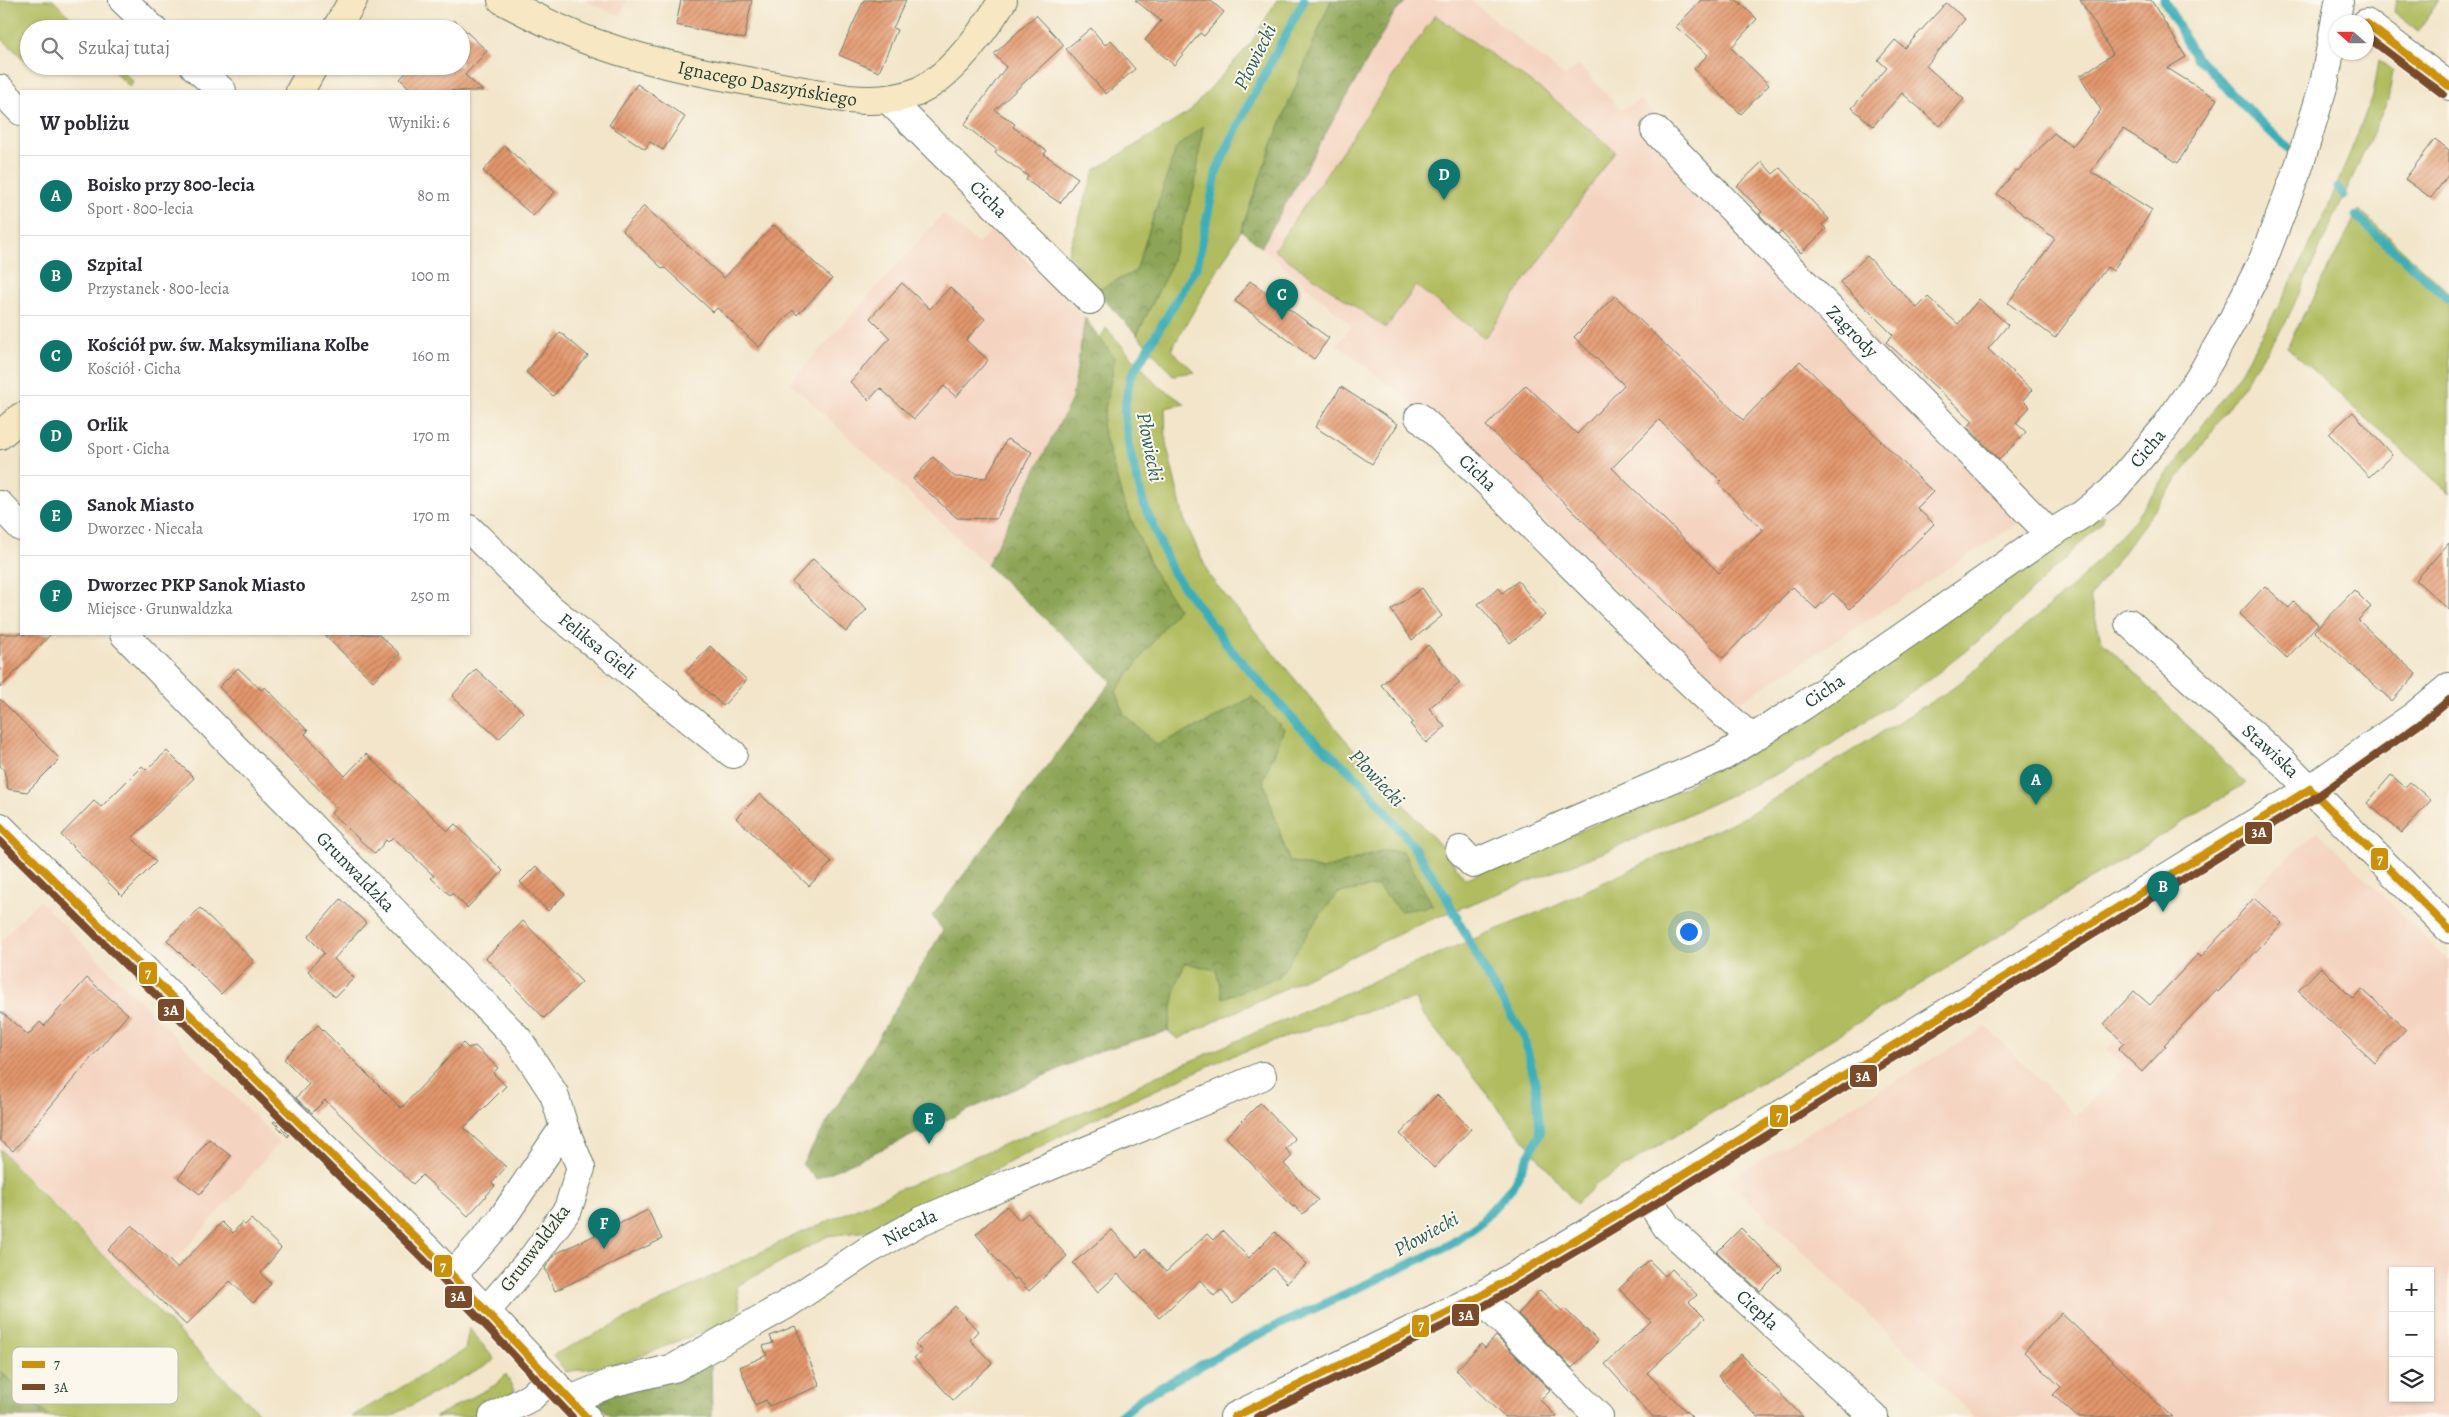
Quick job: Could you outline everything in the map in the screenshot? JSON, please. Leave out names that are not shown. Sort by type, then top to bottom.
[{"type":"street","points":[[123,0],[144,20]]},
{"type":"street","points":[[341,20],[353,0]]},
{"type":"street","name":"Ignacego Daszyńskiego","points":[[502,0],[549,24],[595,43],[652,61],[848,99],[888,100],[917,92],[958,62],[1003,0]]},
{"type":"street","points":[[2338,1],[2356,15]]},
{"type":"street","name":"Cicha","points":[[1460,850],[1473,864],[1724,756],[1803,706],[2050,534],[2083,514],[2112,491],[2169,421],[2200,377],[2231,323],[2263,260],[2299,166],[2324,84],[2338,1]]},
{"type":"street","points":[[2374,29],[2449,86]]},
{"type":"street","points":[[204,75],[221,90]]},
{"type":"street","points":[[301,90],[309,75]]},
{"type":"street","points":[[0,89],[20,110]]},
{"type":"street","name":"Cicha","points":[[888,100],[1090,300]]},
{"type":"street","name":"Zagrody","points":[[1655,130],[2050,534]]},
{"type":"street","name":"Cicha","points":[[1419,417],[1520,513],[1684,679],[1751,738]]},
{"type":"street","points":[[0,435],[20,418]]},
{"type":"street","points":[[0,505],[20,526]]},
{"type":"street","name":"Feliksa Gieli","points":[[470,530],[551,609],[733,754]]},
{"type":"street","name":"Stawiska","points":[[2129,623],[2310,789],[2449,929]]},
{"type":"street","name":"Grunwaldzka","points":[[125,635],[518,1040],[554,1094],[564,1127],[581,1168],[568,1209],[534,1256],[486,1311]]},
{"type":"street","points":[[1234,1417],[1479,1298],[1648,1197],[2310,789],[2414,716],[2449,687]]},
{"type":"street","points":[[0,827],[453,1275],[578,1408]]},
{"type":"street","name":"Niecała","points":[[578,1408],[611,1383],[674,1368],[784,1306],[867,1251],[921,1221],[1262,1076]]},
{"type":"street","points":[[453,1275],[501,1220],[564,1127]]},
{"type":"street","name":"Ciepła","points":[[1648,1197],[1667,1227],[1874,1417]]},
{"type":"street","points":[[1479,1298],[1599,1417]]},
{"type":"street","points":[[493,1417],[531,1397],[550,1379]]},
{"type":"shaded area","points":[[583,0],[627,0],[620,16]]},
{"type":"shaded area","points":[[1407,0],[1470,0],[1565,77],[1579,65],[1621,110],[1640,100],[1937,402],[2045,506],[1735,705],[1462,440],[1337,345],[1352,326],[1261,247],[1393,15]]},
{"type":"shaded area","points":[[943,214],[978,244],[994,229],[1085,318],[1072,399],[987,565],[790,383]]},
{"type":"shaded area","points":[[2318,832],[2449,961],[2449,1417],[1975,1417],[1728,1180],[1986,1027],[2076,1116],[2125,1066],[2107,1049],[2279,865]]},
{"type":"shaded area","points":[[39,900],[280,1142],[144,1296],[0,1149],[0,941]]},
{"type":"green space","points":[[0,0],[53,0],[73,20],[20,20],[20,56],[0,37]]},
{"type":"green space","points":[[1277,0],[1331,0],[1275,137],[1241,230],[1171,350],[1195,372],[1173,375],[1137,335],[1169,269],[1195,185],[1159,199],[1136,271],[1096,291],[1068,253],[1095,170],[1188,113],[1251,43]]},
{"type":"green space","points":[[1331,0],[1407,0],[1393,15],[1261,247],[1241,230],[1275,137]]},
{"type":"green space","points":[[2396,0],[2439,0],[2418,31],[2394,12]]},
{"type":"green space","points":[[1435,15],[1549,95],[1615,151],[1485,338],[1416,286],[1386,328],[1274,250]]},
{"type":"green space","points":[[2379,60],[2393,71],[2388,100],[2285,324],[2197,453],[2090,597],[2101,640],[2246,783],[1597,1184],[1576,1204],[1421,1012],[1416,999],[1351,1015],[1228,1057],[1118,1107],[988,1173],[925,1208],[868,1231],[828,1236],[737,1286],[740,1309],[731,1320],[623,1363],[566,1372],[553,1355],[787,1239],[971,1158],[1102,1104],[1152,1078],[1380,978],[1551,907],[1746,816],[1955,687],[2084,576],[2135,519],[2241,372],[2286,293],[2326,212],[2373,96]]},
{"type":"green space","points":[[117,75],[127,75],[133,81],[130,87]]},
{"type":"green space","points":[[1203,126],[1195,185],[1169,269],[1137,335],[1096,291],[1136,271],[1176,148]]},
{"type":"green space","points":[[2359,210],[2449,293],[2449,493],[2287,347]]},
{"type":"green space","points":[[1085,318],[1115,359],[1102,425],[1122,498],[1154,572],[1178,608],[1116,691],[1124,714],[1157,745],[1208,722],[1252,697],[1284,729],[1263,780],[1289,861],[1322,870],[1384,850],[1403,851],[1433,906],[1401,911],[1377,886],[1338,893],[1317,919],[1279,977],[1223,998],[1216,970],[1185,963],[1176,986],[1168,1031],[1099,1051],[816,1179],[802,1164],[943,930],[932,916],[1112,681],[987,565],[1072,399]]},
{"type":"green space","points":[[1106,328],[1156,384],[1185,404],[1165,408],[1166,443],[1184,519],[1210,577],[1343,737],[1441,846],[1465,879],[1685,787],[2103,515],[2103,521],[1991,631],[1926,682],[1805,761],[1615,848],[1422,923],[1178,1039],[1168,1031],[1176,986],[1185,962],[1216,970],[1223,997],[1317,919],[1338,893],[1377,886],[1401,911],[1384,850],[1322,870],[1289,861],[1263,780],[1284,729],[1252,697],[1208,722],[1157,745],[1124,714],[1116,691],[1178,608],[1154,572],[1122,498],[1102,425],[1114,360],[1100,340]]},
{"type":"green space","points":[[0,1149],[28,1180],[263,1417],[50,1417],[36,1404],[178,1404],[178,1347],[12,1347],[12,1382],[0,1371]]},
{"type":"green space","points":[[469,1328],[495,1360],[390,1417],[351,1417],[465,1350]]},
{"type":"green space","points":[[711,1357],[712,1417],[612,1417],[592,1399]]},
{"type":"green space","points":[[0,1371],[12,1382],[12,1404],[36,1404],[50,1417],[0,1417]]},
{"type":"green space","points":[[506,1374],[515,1393],[468,1417],[435,1417],[497,1384]]},
{"type":"building","points":[[681,0],[752,0],[744,39],[676,25]]},
{"type":"building","points":[[864,0],[906,0],[893,28],[897,30],[879,72],[839,55]]},
{"type":"building","points":[[1135,0],[1210,0],[1224,12],[1204,36],[1200,33],[1174,65],[1145,40],[1161,21]]},
{"type":"building","points":[[1701,0],[1737,0],[1757,19],[1731,48],[1769,85],[1741,114],[1694,69],[1708,55],[1676,27]]},
{"type":"building","points":[[2080,0],[2151,0],[2186,57],[2167,68],[2217,99],[2178,163],[2123,129],[2091,172],[2152,210],[2113,271],[2107,267],[2055,338],[2008,303],[2055,239],[1997,194],[2016,170],[2018,171],[2054,133],[2072,147],[2101,110],[2080,76],[2113,54]]},
{"type":"building","points":[[1946,3],[1965,19],[1926,66],[1964,99],[1940,126],[1902,93],[1873,126],[1852,108],[1887,68],[1878,60],[1895,40],[1905,48]]},
{"type":"building","points":[[1036,15],[1064,45],[995,110],[1015,124],[1013,127],[1047,151],[1044,154],[1078,178],[1060,203],[1026,180],[1028,176],[995,153],[997,150],[964,125],[1006,67],[994,54]]},
{"type":"building","points":[[1091,28],[1105,45],[1111,40],[1135,69],[1106,94],[1066,49]]},
{"type":"building","points":[[470,35],[487,51],[470,70]]},
{"type":"building","points":[[404,75],[465,75],[483,91],[412,90],[400,79]]},
{"type":"building","points":[[637,84],[685,117],[663,150],[650,142],[645,149],[609,125]]},
{"type":"building","points":[[2435,139],[2449,150],[2449,174],[2431,198],[2405,179]]},
{"type":"building","points":[[505,146],[555,192],[533,216],[483,171]]},
{"type":"building","points":[[1762,162],[1773,174],[1780,168],[1829,219],[1822,225],[1826,229],[1801,253],[1781,232],[1778,234],[1759,214],[1762,212],[1737,186]]},
{"type":"building","points":[[644,206],[724,278],[774,225],[832,279],[797,315],[793,310],[759,347],[717,308],[713,312],[665,268],[663,269],[622,230]]},
{"type":"building","points":[[1867,256],[1917,308],[1928,297],[1958,324],[1979,299],[2008,325],[1988,349],[2032,390],[2023,400],[2030,407],[2016,423],[2026,432],[1999,460],[1968,427],[1973,421],[1886,342],[1893,335],[1840,282]]},
{"type":"building","points":[[1250,281],[1329,338],[1314,359],[1235,301]]},
{"type":"building","points":[[902,283],[930,309],[950,287],[985,319],[966,340],[988,360],[956,397],[944,386],[914,419],[880,388],[869,400],[850,382],[890,338],[870,318]]},
{"type":"building","points":[[1615,296],[1743,420],[1800,361],[1933,492],[1917,508],[1934,524],[1850,609],[1833,593],[1816,609],[1793,587],[1723,658],[1486,426],[1526,385],[1577,434],[1624,385],[1574,337]],"holes":[[[1659,420],[1721,481],[1719,484],[1763,530],[1719,573],[1612,468]]]},
{"type":"building","points":[[560,332],[588,356],[553,396],[526,372]]},
{"type":"building","points":[[1341,387],[1398,424],[1372,464],[1315,427]]},
{"type":"building","points":[[2353,412],[2392,455],[2369,477],[2329,434]]},
{"type":"building","points":[[1007,439],[1032,452],[996,519],[957,518],[913,479],[933,457],[955,477],[986,478]]},
{"type":"building","points":[[2449,543],[2449,610],[2416,580]]},
{"type":"building","points":[[813,559],[867,609],[846,632],[792,582]]},
{"type":"building","points":[[1518,581],[1545,615],[1510,643],[1478,604],[1499,588],[1502,593]]},
{"type":"building","points":[[2265,586],[2289,608],[2294,602],[2318,624],[2287,658],[2239,614]]},
{"type":"building","points":[[1422,588],[1442,616],[1412,640],[1391,610]]},
{"type":"building","points":[[2354,590],[2371,607],[2358,620],[2416,674],[2392,701],[2314,631]]},
{"type":"building","points":[[0,634],[50,635],[0,688]]},
{"type":"building","points":[[324,635],[379,635],[400,654],[373,681]]},
{"type":"building","points":[[1428,645],[1460,683],[1429,708],[1445,727],[1426,743],[1410,724],[1413,722],[1381,685]]},
{"type":"building","points":[[710,646],[747,680],[723,706],[686,672]]},
{"type":"building","points":[[238,668],[261,690],[265,687],[308,731],[305,734],[345,776],[366,754],[448,831],[455,824],[503,871],[467,908],[452,893],[450,895],[431,878],[434,876],[393,837],[388,842],[386,840],[375,854],[331,813],[336,807],[219,687]]},
{"type":"building","points":[[476,669],[523,712],[499,739],[452,696]]},
{"type":"building","points":[[0,699],[60,759],[27,792],[8,789],[4,770],[0,766]]},
{"type":"building","points":[[167,751],[194,778],[132,838],[156,862],[122,896],[61,835],[94,801],[101,807],[142,766],[146,770]]},
{"type":"building","points":[[2391,775],[2405,787],[2410,782],[2431,800],[2402,833],[2367,803]]},
{"type":"building","points":[[760,794],[832,862],[809,886],[736,818]]},
{"type":"building","points":[[536,866],[565,894],[548,911],[520,882]]},
{"type":"building","points":[[2254,898],[2282,923],[2218,992],[2216,990],[2164,1045],[2166,1046],[2142,1072],[2118,1049],[2124,1043],[2104,1024],[2134,991],[2150,1005],[2198,954],[2201,957]]},
{"type":"building","points":[[341,899],[366,923],[334,959],[354,978],[335,997],[308,971],[324,953],[308,937]]},
{"type":"building","points":[[200,908],[254,961],[221,994],[167,940]]},
{"type":"building","points":[[523,921],[582,982],[544,1018],[486,958]]},
{"type":"building","points":[[2321,967],[2353,999],[2362,989],[2406,1029],[2375,1063],[2298,991]]},
{"type":"building","points":[[87,978],[128,1014],[13,1151],[0,1140],[0,1011],[28,1035],[40,1022],[44,1026]]},
{"type":"building","points":[[318,1025],[401,1108],[463,1043],[468,1048],[475,1046],[498,1068],[493,1073],[506,1086],[464,1128],[506,1167],[492,1183],[495,1186],[468,1216],[422,1175],[413,1184],[325,1100],[312,1113],[296,1098],[309,1084],[284,1059]]},
{"type":"building","points":[[1437,1095],[1471,1129],[1434,1168],[1400,1134]]},
{"type":"building","points":[[1260,1103],[1295,1139],[1286,1149],[1292,1156],[1284,1164],[1318,1200],[1303,1214],[1293,1207],[1226,1137]]},
{"type":"building","points":[[275,1121],[289,1135],[288,1137],[273,1122]]},
{"type":"building","points":[[209,1139],[231,1156],[200,1194],[178,1178]]},
{"type":"building","points":[[1007,1206],[1019,1220],[1028,1213],[1067,1256],[1029,1291],[1017,1278],[1014,1280],[976,1234]]},
{"type":"building","points":[[648,1210],[662,1239],[555,1291],[545,1268],[555,1254]]},
{"type":"building","points":[[251,1219],[281,1248],[261,1273],[271,1284],[253,1303],[230,1281],[186,1325],[108,1250],[132,1225],[177,1268],[222,1222],[233,1233],[242,1222],[245,1225]]},
{"type":"building","points":[[1741,1228],[1782,1269],[1760,1291],[1717,1252]]},
{"type":"building","points":[[1112,1230],[1137,1257],[1145,1249],[1166,1272],[1207,1234],[1213,1240],[1223,1231],[1249,1258],[1275,1232],[1307,1264],[1287,1283],[1273,1268],[1233,1304],[1221,1290],[1214,1296],[1200,1280],[1159,1318],[1118,1274],[1098,1292],[1073,1263]]},
{"type":"building","points":[[1649,1260],[1665,1276],[1672,1269],[1697,1295],[1689,1302],[1705,1318],[1647,1373],[1692,1417],[1652,1417],[1605,1364],[1651,1321],[1619,1289]]},
{"type":"building","points":[[1540,1290],[1562,1311],[1565,1309],[1598,1341],[1572,1368],[1518,1314]]},
{"type":"building","points":[[955,1306],[978,1331],[970,1340],[992,1363],[953,1400],[914,1358],[922,1351],[915,1344]]},
{"type":"building","points":[[2061,1313],[2172,1417],[2077,1417],[2053,1395],[2061,1387],[2024,1352]]},
{"type":"building","points":[[795,1326],[820,1386],[769,1406],[766,1400],[755,1405],[740,1367],[767,1355],[763,1346],[773,1343],[770,1336]]},
{"type":"building","points":[[1496,1336],[1550,1390],[1540,1400],[1557,1417],[1504,1417],[1456,1370],[1481,1344],[1485,1348]]},
{"type":"building","points":[[1741,1354],[1803,1417],[1758,1417],[1718,1376]]},
{"type":"waterway","name":"Płowiecki","points":[[1119,1417],[1143,1397],[1251,1338],[1448,1246],[1479,1224],[1512,1187],[1540,1134],[1536,1085],[1523,1034],[1489,979],[1445,895],[1413,846],[1362,782],[1300,727],[1232,651],[1173,573],[1143,502],[1129,447],[1124,411],[1130,378],[1197,266],[1217,170],[1243,115],[1304,0]]},
{"type":"waterway","points":[[2164,0],[2196,58],[2208,67],[2231,93],[2284,145],[2294,152]]},
{"type":"waterway","points":[[2338,188],[2343,195]]},
{"type":"waterway","points":[[2356,216],[2449,300]]},
{"type":"transit line","name":"7","points":[[2374,29],[2449,86]]},
{"type":"transit line","name":"3A","points":[[2374,42],[2443,94]]},
{"type":"transit line","name":"3A","points":[[1257,1417],[1484,1306],[1652,1206],[2315,798],[2420,724],[2449,700]]},
{"type":"transit line","name":"7","points":[[2310,789],[2449,929]]},
{"type":"transit line","name":"7","points":[[1234,1417],[1479,1297],[1647,1197],[2310,789]]},
{"type":"transit line","name":"7","points":[[0,827],[430,1252],[586,1417]]},
{"type":"transit line","name":"3A","points":[[0,841],[423,1259],[572,1417]]},
{"type":"place","name":"Orlik","points":[[1444,200]]},
{"type":"place","name":"Kościół pw. św. Maksymiliana Kolbe","points":[[1282,320]]},
{"type":"place","name":"Boisko przy 800-lecia","points":[[2036,805]]},
{"type":"place","name":"Szpital","points":[[2163,912]]},
{"type":"place","name":"Sanok Miasto","points":[[929,1144]]},
{"type":"place","name":"Dworzec PKP Sanok Miasto","points":[[604,1249]]}]
